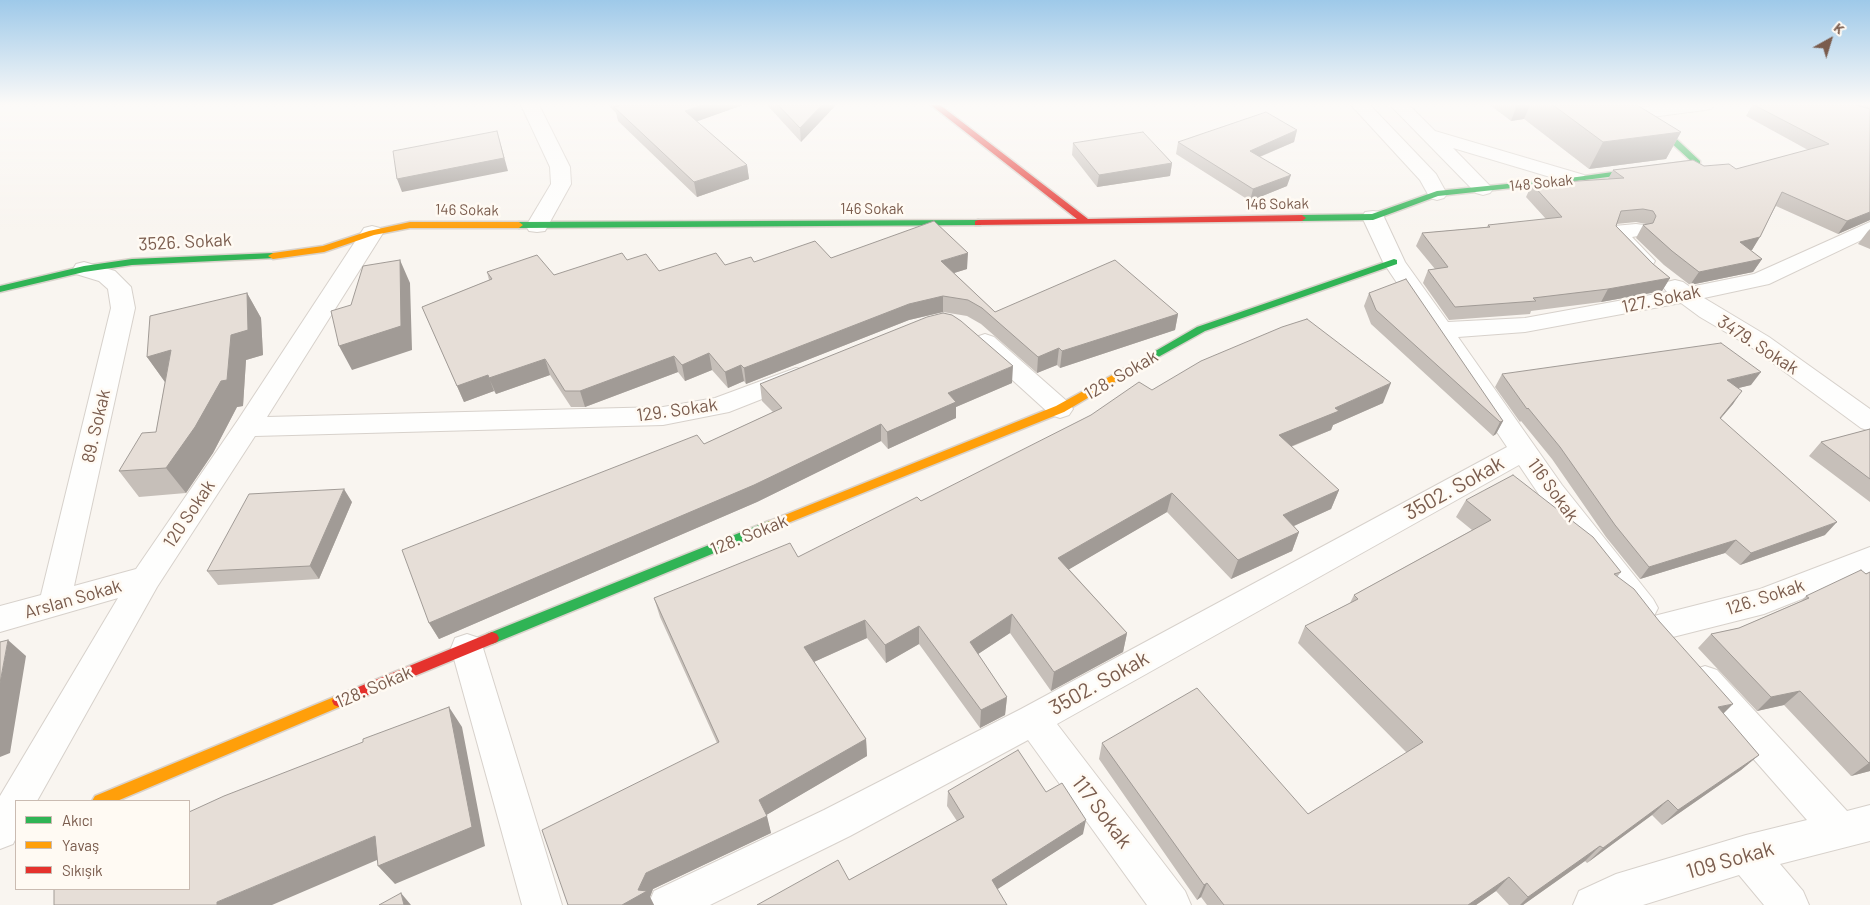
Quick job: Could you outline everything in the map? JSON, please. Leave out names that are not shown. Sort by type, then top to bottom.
[{"type":"street","points":[[537,226],[561,184],[560,167],[550,147]]},
{"type":"street","points":[[988,147],[1087,222]]},
{"type":"street","points":[[1400,147],[1429,178],[1437,194]]},
{"type":"street","points":[[1442,147],[1483,189]]},
{"type":"street","points":[[1471,147],[1577,179]]},
{"type":"street","name":"148 Sokak","points":[[1373,217],[1437,194],[1577,179],[1697,163],[1681,147]]},
{"type":"street","name":"146 Sokak","points":[[372,233],[410,225],[537,226],[1087,222],[1373,217]]},
{"type":"street","name":"116 Sokak","points":[[1373,217],[1394,262],[1552,492],[1675,647],[1856,827]]},
{"type":"street","name":"127. Sokak","points":[[1442,330],[1525,325],[1761,279],[1870,228]]},
{"type":"street","name":"3479. Sokak","points":[[1636,230],[1622,231],[1621,238],[1638,256],[1684,295],[1708,312],[1760,342],[1870,422]]},
{"type":"street","name":"3526. Sokak","points":[[0,288],[84,269],[132,262],[273,256],[324,249],[372,233]]},
{"type":"street","name":"120 Sokak","points":[[18,800],[146,578],[247,427],[372,233]]},
{"type":"street","name":"128. Sokak","points":[[102,800],[467,648],[1060,409],[1201,329],[1394,262]]},
{"type":"street","name":"89. Sokak","points":[[54,604],[123,308],[119,287],[107,276],[84,269]]},
{"type":"street","points":[[964,326],[1060,409]]},
{"type":"street","name":"129. Sokak","points":[[247,427],[663,416],[720,406],[820,366]]},
{"type":"street","name":"3502. Sokak","points":[[668,905],[837,823],[1033,720],[1524,450]]},
{"type":"street","name":"126. Sokak","points":[[1675,647],[1764,601],[1870,559]]},
{"type":"street","name":"Arslan Sokak","points":[[0,619],[146,578]]},
{"type":"street","points":[[467,648],[542,905]]},
{"type":"street","name":"117 Sokak","points":[[1033,720],[1171,905]]},
{"type":"street","name":"120 Sokak","points":[[0,831],[15,805]]},
{"type":"street","name":"109 Sokak","points":[[1593,905],[1616,894],[1746,854],[1856,827]]},
{"type":"street","points":[[0,843],[15,836]]},
{"type":"street","points":[[1746,854],[1789,905]]},
{"type":"building","points":[[413,147],[501,147],[504,158],[397,179],[393,151]]},
{"type":"building","points":[[657,147],[727,147],[747,165],[694,182]]},
{"type":"building","points":[[1076,147],[1157,147],[1172,163],[1099,175]]},
{"type":"building","points":[[1186,147],[1258,147],[1250,151],[1291,175],[1253,189]]},
{"type":"building","points":[[1817,147],[1870,147],[1870,212],[1847,221],[1782,192],[1760,237],[1740,242],[1762,259],[1699,272],[1643,225],[1653,223],[1656,216],[1653,211],[1643,209],[1621,211],[1616,226],[1653,264],[1670,278],[1608,289],[1533,298],[1536,301],[1455,307],[1428,270],[1448,267],[1422,233],[1490,227],[1488,225],[1562,217],[1532,184],[1624,178],[1613,170],[1693,160],[1704,166],[1729,164],[1736,169]]},
{"type":"building","points":[[934,221],[968,253],[941,261],[995,312],[1115,260],[1178,314],[1062,351],[1059,348],[1038,357],[982,308],[968,300],[943,296],[909,304],[744,368],[741,365],[725,372],[709,353],[682,365],[674,356],[580,391],[565,391],[545,359],[489,378],[488,375],[457,386],[422,307],[492,279],[487,272],[537,255],[554,275],[622,253],[627,260],[646,254],[659,271],[716,253],[725,265],[751,257],[754,262],[815,241],[831,258]]},
{"type":"building","points":[[400,260],[401,326],[339,346],[331,311],[351,305],[363,266]]},
{"type":"building","points":[[1406,279],[1503,421],[1500,422],[1376,310],[1369,293]]},
{"type":"building","points":[[247,293],[248,330],[231,335],[227,380],[221,381],[195,427],[166,468],[119,471],[142,433],[156,432],[171,350],[147,357],[150,316]]},
{"type":"building","points":[[943,313],[952,315],[961,321],[1013,366],[948,393],[956,402],[887,432],[881,424],[754,485],[429,623],[402,550],[697,435],[704,444],[782,408],[760,384],[927,317]]},
{"type":"building","points":[[1307,319],[1391,383],[1335,408],[1339,411],[1279,435],[1339,490],[1283,515],[1299,532],[1238,560],[1172,493],[1058,558],[1127,633],[1054,672],[1012,614],[970,642],[1007,697],[981,710],[919,626],[885,645],[865,620],[804,647],[866,739],[759,800],[767,816],[646,873],[638,890],[647,891],[622,905],[568,905],[542,830],[719,742],[654,598],[790,543],[798,557],[917,497],[921,501],[1091,415],[1139,382],[1152,390],[1201,361],[1282,327]]},
{"type":"building","points":[[1721,343],[1761,372],[1727,380],[1742,391],[1720,418],[1837,522],[1751,553],[1736,540],[1649,567],[1615,525],[1560,447],[1527,409],[1502,374]]},
{"type":"building","points":[[1870,429],[1870,479],[1821,442]]},
{"type":"building","points":[[1513,475],[1593,537],[1621,572],[1614,574],[1634,589],[1659,621],[1733,704],[1718,707],[1759,755],[1678,810],[1668,800],[1603,848],[1600,846],[1528,897],[1509,877],[1468,905],[1224,905],[1207,883],[1204,885],[1102,743],[1197,688],[1308,814],[1423,742],[1305,626],[1358,599],[1354,595],[1491,520],[1466,500]]},
{"type":"building","points":[[344,489],[310,566],[207,571],[249,494]]},
{"type":"building","points":[[1861,570],[1866,574],[1870,572],[1869,763],[1800,691],[1771,697],[1711,634],[1739,628],[1809,598],[1806,596]]},
{"type":"building","points":[[8,640],[0,683],[0,642]]},
{"type":"building","points":[[449,707],[472,827],[378,866],[375,836],[217,902],[217,905],[54,905],[54,890],[190,890],[190,812],[224,796],[363,742],[363,739]]},
{"type":"building","points":[[1018,750],[1046,792],[1062,783],[1086,820],[992,880],[1007,905],[757,905],[838,860],[849,880],[964,817],[948,791]]},
{"type":"building","points":[[401,893],[404,905],[379,905]]},
{"type":"traffic: fast","points":[[1302,218],[1373,217],[1437,194],[1577,179],[1697,163],[1680,147]]},
{"type":"traffic: fast","points":[[519,225],[978,223]]},
{"type":"traffic: fast","points":[[0,289],[84,269],[132,262],[273,256]]},
{"type":"traffic: fast","points":[[1138,364],[1201,329],[1394,262]]},
{"type":"traffic: fast","points":[[492,638],[769,526]]},
{"type":"traffic: slow","points":[[273,256],[324,249],[372,233],[410,225],[519,225]]},
{"type":"traffic: slow","points":[[769,526],[1060,409],[1138,364]]},
{"type":"traffic: slow","points":[[102,800],[339,701]]},
{"type":"traffic: jam","points":[[990,147],[1087,222]]},
{"type":"traffic: jam","points":[[978,223],[1302,218]]},
{"type":"traffic: jam","points":[[339,701],[492,638]]}]
